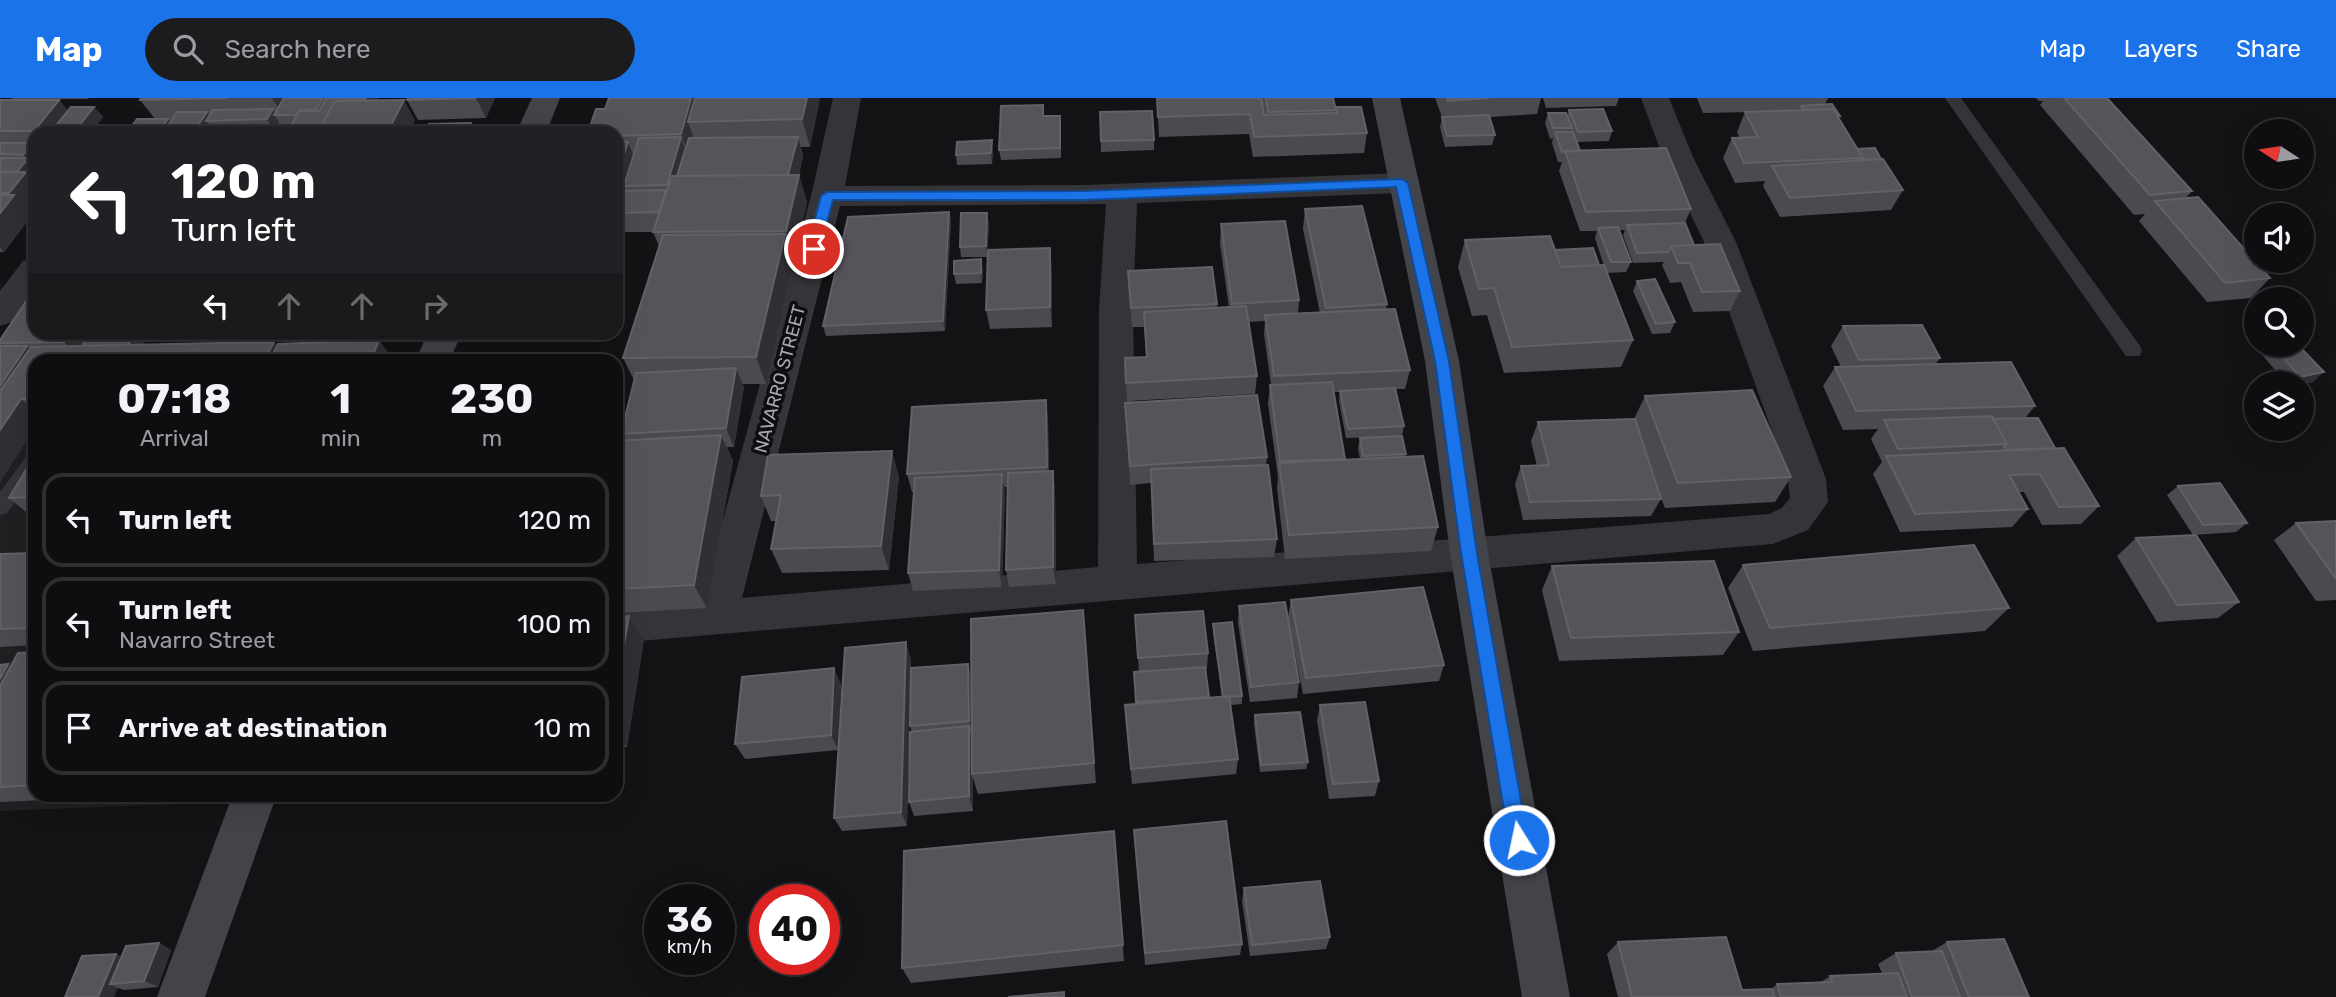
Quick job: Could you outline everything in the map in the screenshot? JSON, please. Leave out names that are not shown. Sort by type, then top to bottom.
[{"type":"street","points":[[534,126],[546,98]]},
{"type":"street","name":"NAVARRO STREET","points":[[718,618],[827,196],[847,98]]},
{"type":"street","points":[[1386,98],[1442,361],[1469,553],[1546,997]]},
{"type":"street","points":[[623,625],[1773,529],[1796,519],[1809,502],[1807,479],[1720,242],[1678,157],[1655,98]]},
{"type":"street","points":[[827,196],[1122,194],[1402,183]]},
{"type":"street","points":[[1118,582],[1116,309],[1122,194]]},
{"type":"street","points":[[0,314],[28,278]]},
{"type":"street","points":[[181,997],[252,802]]},
{"type":"lane","points":[[1953,98],[2133,351]]},
{"type":"lane","points":[[0,507],[28,469]]},
{"type":"shaded area","points":[[28,363],[28,802],[202,803],[0,811],[0,364]]},
{"type":"building","points":[[141,98],[227,98],[140,100]]},
{"type":"building","points":[[284,98],[323,98],[317,109],[299,110],[296,115],[274,115]]},
{"type":"building","points":[[326,98],[366,98],[364,101],[335,101],[321,126],[291,126],[299,111],[319,111]]},
{"type":"building","points":[[408,98],[476,98],[407,100]]},
{"type":"building","points":[[609,98],[691,98],[681,134],[623,136],[623,126],[590,126],[596,109],[605,109]]},
{"type":"building","points":[[695,98],[807,98],[802,119],[688,122]]},
{"type":"building","points":[[1157,98],[1261,98],[1264,115],[1337,113],[1336,107],[1361,107],[1367,133],[1254,137],[1250,114],[1158,117]]},
{"type":"building","points":[[1266,98],[1333,98],[1336,110],[1268,112]]},
{"type":"building","points":[[1447,98],[1489,98],[1448,101]]},
{"type":"building","points":[[2064,98],[2107,98],[2192,191],[2150,195]]},
{"type":"building","points":[[0,100],[59,100],[38,126],[28,126],[28,131],[0,131]]},
{"type":"building","points":[[404,100],[391,126],[321,126],[335,101]]},
{"type":"building","points":[[1832,104],[1840,116],[1833,109],[1803,110],[1801,106]]},
{"type":"building","points":[[1043,105],[1043,116],[1060,116],[1060,148],[999,150],[1001,106]]},
{"type":"building","points":[[71,107],[94,107],[79,126],[56,126]]},
{"type":"building","points":[[273,109],[267,119],[206,121],[213,110]]},
{"type":"building","points":[[1603,109],[1612,131],[1578,132],[1569,110]]},
{"type":"building","points":[[1833,109],[1863,158],[1744,163],[1732,138],[1758,137],[1745,112]]},
{"type":"building","points":[[1152,111],[1154,140],[1101,141],[1100,112]]},
{"type":"building","points":[[177,112],[207,112],[198,125],[168,126]]},
{"type":"building","points":[[1548,113],[1566,113],[1572,128],[1553,128]]},
{"type":"building","points":[[1489,115],[1495,135],[1447,136],[1442,117]]},
{"type":"building","points":[[137,119],[168,119],[163,126],[132,126]]},
{"type":"building","points":[[471,123],[470,126],[428,126]]},
{"type":"building","points":[[226,125],[225,126],[126,126]]},
{"type":"building","points":[[1555,132],[1573,132],[1580,151],[1562,152]]},
{"type":"building","points":[[681,137],[667,185],[624,186],[639,138]]},
{"type":"building","points":[[798,137],[788,175],[677,176],[689,138]]},
{"type":"building","points":[[992,140],[991,153],[956,155],[957,142]]},
{"type":"building","points":[[623,142],[628,142],[623,157]]},
{"type":"building","points":[[0,143],[28,143],[28,149],[23,155],[0,154]]},
{"type":"building","points":[[1666,148],[1691,209],[1586,212],[1565,151]]},
{"type":"building","points":[[1875,148],[1881,159],[1861,160],[1863,158],[1857,149]]},
{"type":"building","points":[[0,158],[28,158],[17,172],[0,172]]},
{"type":"building","points":[[1883,159],[1903,190],[1790,198],[1772,166]]},
{"type":"building","points":[[0,172],[26,172],[9,193],[0,193]]},
{"type":"building","points":[[799,175],[786,231],[653,232],[672,176]]},
{"type":"building","points":[[666,190],[659,212],[623,213],[623,191]]},
{"type":"building","points":[[0,195],[14,195],[0,213]]},
{"type":"building","points":[[2198,197],[2244,249],[2244,273],[2266,273],[2270,278],[2225,283],[2155,201]]},
{"type":"building","points":[[1362,206],[1387,304],[1326,308],[1305,209]]},
{"type":"building","points":[[949,212],[943,321],[823,326],[848,217]]},
{"type":"building","points":[[961,213],[987,213],[986,246],[960,247]]},
{"type":"building","points":[[1285,221],[1299,300],[1232,304],[1221,224]]},
{"type":"building","points":[[1685,223],[1694,245],[1671,246],[1668,252],[1637,253],[1627,225]]},
{"type":"building","points":[[1618,227],[1631,262],[1611,262],[1598,228]]},
{"type":"building","points":[[785,234],[756,357],[623,358],[663,235]]},
{"type":"building","points":[[1550,236],[1561,267],[1604,265],[1633,340],[1512,347],[1494,288],[1479,289],[1465,240]]},
{"type":"building","points":[[1720,244],[1740,291],[1702,292],[1690,263],[1678,263],[1671,246]]},
{"type":"building","points":[[1050,248],[1050,307],[986,310],[988,250]]},
{"type":"building","points":[[1593,248],[1599,265],[1561,267],[1555,250]]},
{"type":"building","points":[[981,259],[981,273],[954,274],[954,261]]},
{"type":"building","points":[[1212,267],[1217,304],[1131,308],[1128,271]]},
{"type":"building","points":[[1655,279],[1675,322],[1656,324],[1637,281]]},
{"type":"building","points":[[28,300],[28,340],[65,340],[0,343]]},
{"type":"building","points":[[1246,306],[1257,376],[1126,383],[1125,358],[1147,357],[1144,312]]},
{"type":"building","points":[[1395,309],[1410,370],[1274,376],[1265,315]]},
{"type":"building","points":[[1922,325],[1940,358],[1859,360],[1843,326]]},
{"type":"building","points":[[85,340],[131,340],[128,345],[82,346]]},
{"type":"building","points":[[379,340],[373,354],[273,354],[278,344]]},
{"type":"building","points":[[274,342],[267,354],[28,354],[28,399],[21,399],[0,430],[0,391],[31,347]]},
{"type":"building","points":[[0,346],[27,346],[0,386]]},
{"type":"building","points":[[2282,357],[2310,357],[2324,372],[2314,374],[2314,371],[2295,371]]},
{"type":"building","points":[[2011,362],[2035,406],[1856,411],[1835,367]]},
{"type":"building","points":[[736,368],[726,428],[623,434],[636,373]]},
{"type":"building","points":[[1332,382],[1345,459],[1280,461],[1270,385]]},
{"type":"building","points":[[1395,388],[1404,426],[1348,429],[1340,391]]},
{"type":"building","points":[[1752,390],[1791,477],[1678,483],[1645,396]]},
{"type":"building","points":[[1257,395],[1267,457],[1130,466],[1125,403]]},
{"type":"building","points":[[1046,400],[1047,467],[907,474],[912,407]]},
{"type":"building","points":[[1992,416],[2007,444],[1898,449],[1884,420]]},
{"type":"building","points":[[2038,418],[2055,448],[2006,450],[2004,447],[2007,444],[1993,419]]},
{"type":"building","points":[[1635,419],[1661,499],[1530,502],[1521,466],[1549,465],[1538,422]]},
{"type":"building","points":[[721,435],[694,585],[623,589],[623,441]]},
{"type":"building","points":[[1402,436],[1406,454],[1363,456],[1360,438]]},
{"type":"building","points":[[2064,448],[2099,506],[2059,507],[2040,474],[2009,475],[2028,509],[1915,514],[1886,456]]},
{"type":"building","points":[[892,451],[881,546],[771,549],[781,495],[761,496],[768,455]]},
{"type":"building","points":[[1423,456],[1438,527],[1289,535],[1279,463]]},
{"type":"building","points":[[1268,465],[1277,539],[1154,544],[1151,469]]},
{"type":"building","points":[[28,467],[28,497],[9,498]]},
{"type":"building","points":[[1053,471],[1053,567],[1006,570],[1008,473]]},
{"type":"building","points":[[1002,474],[999,570],[908,573],[915,478]]},
{"type":"building","points":[[2220,483],[2247,523],[2203,525],[2178,486]]},
{"type":"building","points":[[2336,521],[2336,579],[2296,523]]},
{"type":"building","points":[[2196,535],[2239,602],[2177,605],[2136,538]]},
{"type":"building","points":[[1974,545],[2009,608],[1770,628],[1743,565]]},
{"type":"building","points":[[28,553],[28,628],[0,629],[0,554]]},
{"type":"building","points":[[1714,561],[1739,632],[1571,638],[1552,566]]},
{"type":"building","points":[[1423,587],[1444,665],[1306,678],[1291,600]]},
{"type":"building","points":[[1285,602],[1299,682],[1251,687],[1239,606]]},
{"type":"building","points":[[1083,610],[1094,763],[972,774],[971,619]]},
{"type":"building","points":[[1203,611],[1208,653],[1138,658],[1135,615]]},
{"type":"building","points":[[629,616],[623,651],[623,617]]},
{"type":"building","points":[[1232,622],[1242,696],[1223,697],[1213,624]]},
{"type":"building","points":[[906,642],[901,812],[834,818],[845,648]]},
{"type":"building","points":[[28,652],[28,785],[0,787],[0,686],[18,653]]},
{"type":"building","points":[[8,664],[0,679],[0,665]]},
{"type":"building","points":[[968,664],[969,721],[910,726],[911,668]]},
{"type":"building","points":[[1205,667],[1209,697],[1136,702],[1134,672]]},
{"type":"building","points":[[834,668],[831,735],[735,744],[742,677]]},
{"type":"building","points":[[1229,696],[1238,759],[1131,769],[1125,705]]},
{"type":"building","points":[[1365,702],[1379,781],[1333,784],[1320,705]]},
{"type":"building","points":[[1300,712],[1308,762],[1261,765],[1255,715]]},
{"type":"building","points":[[969,726],[969,796],[909,802],[910,732]]},
{"type":"building","points":[[1226,821],[1242,944],[1145,953],[1134,830]]},
{"type":"building","points":[[1114,831],[1123,945],[902,968],[904,851]]},
{"type":"building","points":[[1320,881],[1330,937],[1252,945],[1244,888]]},
{"type":"building","points":[[1726,937],[1742,990],[1772,989],[1775,997],[1632,997],[1618,942]]},
{"type":"building","points":[[2004,939],[2029,997],[1969,997],[1947,942]]},
{"type":"building","points":[[159,943],[144,981],[110,984],[126,946]]},
{"type":"building","points":[[1942,951],[1960,997],[1912,997],[1896,953]]},
{"type":"building","points":[[116,954],[98,997],[65,997],[82,956]]},
{"type":"building","points":[[1898,973],[1907,997],[1781,997],[1777,984],[1832,982],[1830,976]]},
{"type":"building","points":[[1064,992],[1064,997],[1008,997]]},
{"type":"route","points":[[814,249],[827,196],[1084,195],[1402,183],[1442,361],[1469,553],[1519,840]]}]
